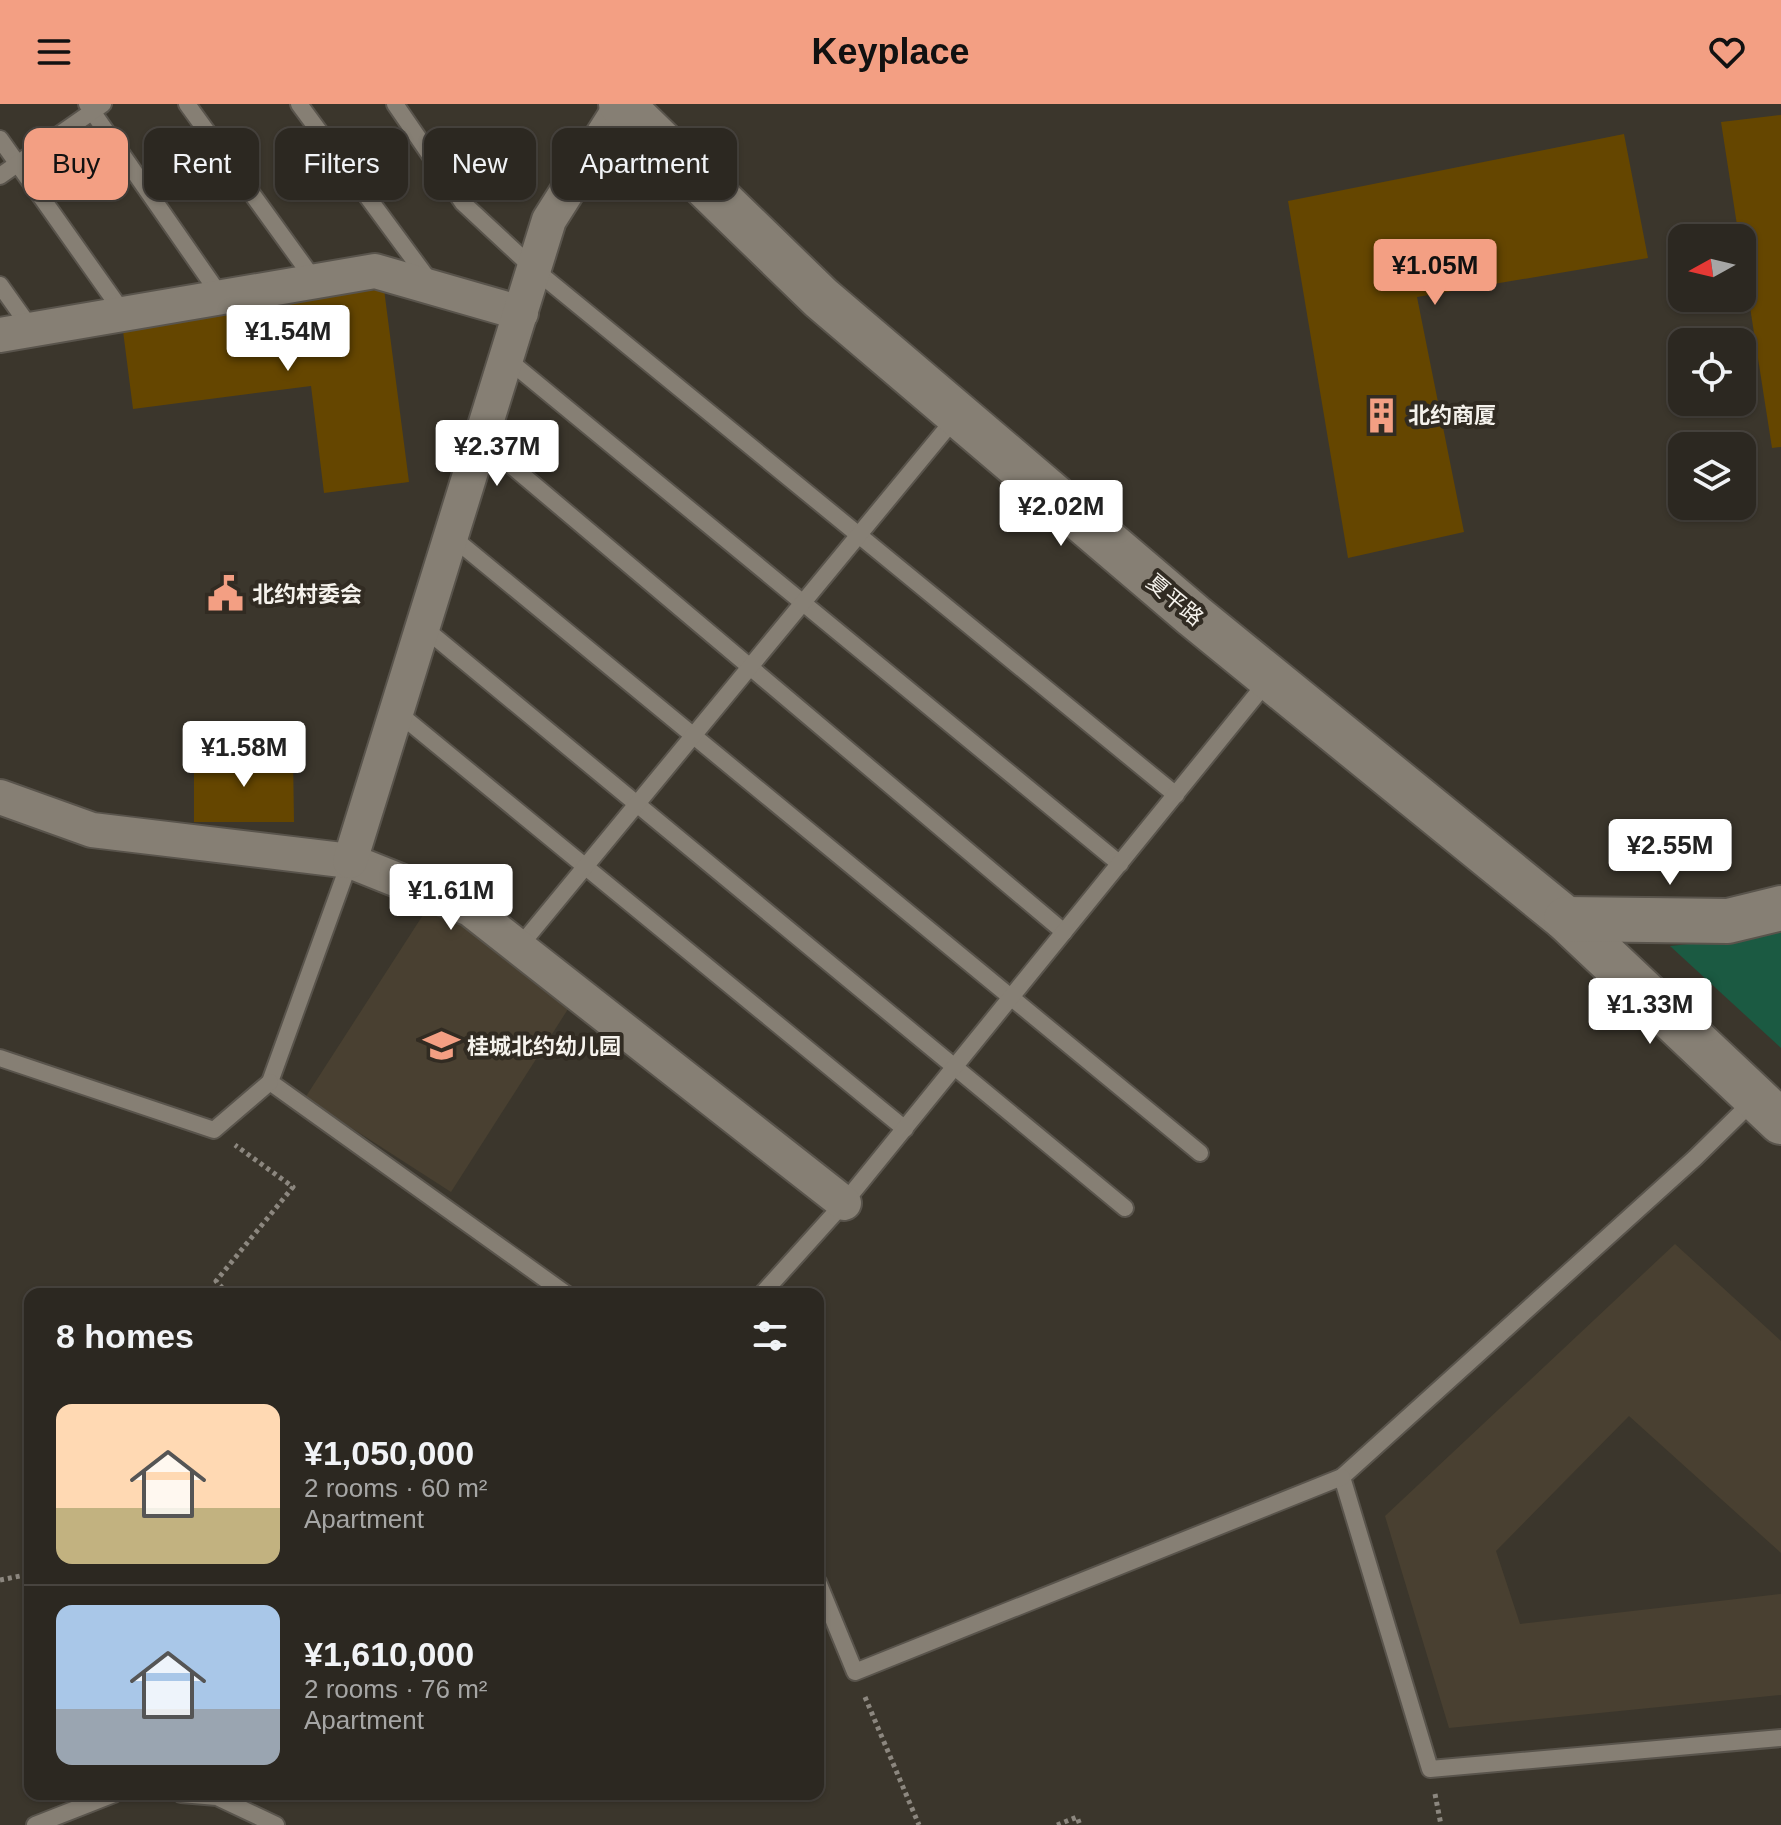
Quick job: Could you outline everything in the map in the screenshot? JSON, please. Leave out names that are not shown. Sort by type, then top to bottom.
[{"type":"main road","name":"夏平路","points":[[622,104],[821,298],[1194,616],[1566,919],[1768,1110]]},
{"type":"main road","points":[[1566,919],[1728,921],[1781,908]]},
{"type":"street","points":[[350,861],[549,220],[622,104]]},
{"type":"street","points":[[16,332],[375,271],[521,313]]},
{"type":"street","points":[[0,797],[92,830],[350,861],[470,909],[844,1203]]},
{"type":"lane","points":[[187,104],[316,282]]},
{"type":"lane","points":[[299,104],[436,289]]},
{"type":"lane","points":[[395,104],[463,203],[534,269],[1176,795]]},
{"type":"lane","points":[[0,176],[94,107],[222,298]]},
{"type":"lane","points":[[0,139],[125,314]]},
{"type":"lane","points":[[0,285],[16,332]]},
{"type":"lane","points":[[507,359],[1120,864]]},
{"type":"lane","points":[[519,947],[958,415]]},
{"type":"lane","points":[[481,440],[1064,932]]},
{"type":"lane","points":[[451,536],[1200,1153]]},
{"type":"lane","points":[[423,627],[1125,1208]]},
{"type":"lane","points":[[767,1288],[905,1129],[1270,678]]},
{"type":"lane","points":[[397,712],[905,1129]]},
{"type":"lane","points":[[0,1058],[214,1130],[270,1082],[350,861]]},
{"type":"lane","points":[[270,1082],[558,1288]]},
{"type":"lane","points":[[824,1597],[855,1672],[1342,1477],[1695,1158],[1768,1110]]},
{"type":"lane","points":[[1342,1477],[1430,1769],[1781,1738]]},
{"type":"lane","points":[[35,1825],[99,1800]]},
{"type":"lane","points":[[223,1800],[276,1825]]},
{"type":"path","points":[[214,1130],[293,1187],[216,1281],[222,1288]]},
{"type":"path","points":[[0,1580],[24,1575]]},
{"type":"path","points":[[855,1672],[919,1825]]},
{"type":"path","points":[[1057,1825],[1077,1817],[1080,1825]]},
{"type":"shaded area","name":"桂城北约幼儿园","points":[[432,901],[577,995],[451,1192],[305,1098]]},
{"type":"shaded area","points":[[1675,1244],[1781,1341],[1781,1553],[1629,1416],[1496,1551],[1520,1624],[1781,1594],[1781,1695],[1449,1728],[1385,1516]]},
{"type":"green space","points":[[1781,932],[1781,1048],[1670,946]]},
{"type":"building","points":[[1781,115],[1781,447],[1772,448],[1756,328],[1753,328],[1751,312],[1756,312],[1756,224],[1737,224],[1721,122]]},
{"type":"building","name":"北约商厦","points":[[1624,134],[1648,258],[1417,297],[1464,532],[1348,558],[1288,201]]},
{"type":"building","points":[[384,289],[409,482],[324,493],[311,386],[133,409],[122,323]]},
{"type":"building","points":[[194,756],[293,756],[294,822],[194,822]]},
{"type":"place","name":"北约商厦","points":[[1382,415]]},
{"type":"place","name":"北约村委会","points":[[226,594]]},
{"type":"place","name":"桂城北约幼儿园","points":[[441,1046]]}]
